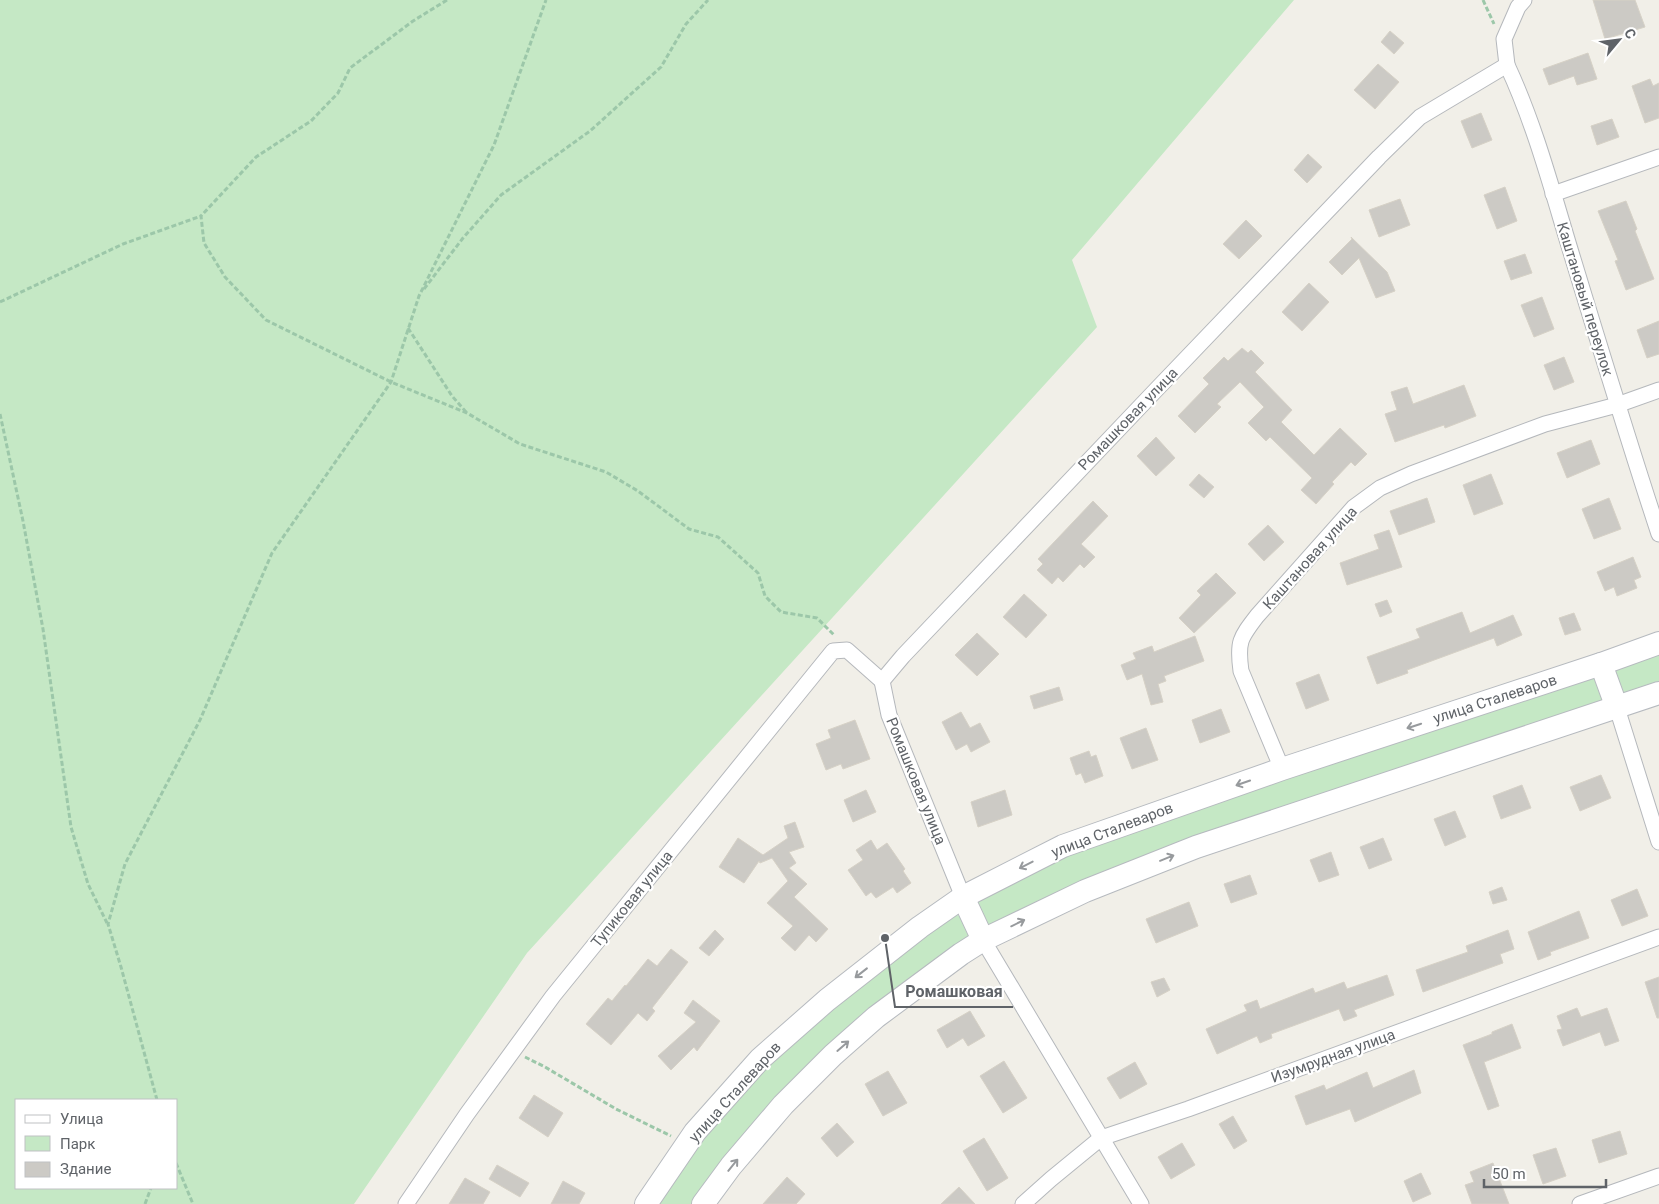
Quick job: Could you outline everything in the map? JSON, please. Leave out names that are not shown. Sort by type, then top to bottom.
[{"type":"main road","name":"улица Сталеваров","points":[[646,1204],[695,1132],[768,1052],[827,1000],[920,927],[963,897],[1063,846],[1282,769],[1601,664],[1659,643]]},
{"type":"main road","points":[[1601,664],[1617,708]]},
{"type":"main road","points":[[703,1204],[731,1166],[783,1105],[833,1055],[876,1017],[961,954],[984,940],[1085,891],[1196,846],[1659,694]]},
{"type":"main road","points":[[963,897],[984,940]]},
{"type":"street","points":[[1507,65],[1504,39],[1518,7],[1524,0]]},
{"type":"street","name":"Каштановый переулок","points":[[1507,65],[1521,96],[1553,194],[1617,405],[1659,534]]},
{"type":"street","name":"Ромашковая улица","points":[[963,897],[888,715],[882,681],[903,656],[1385,151],[1420,117],[1507,65]]},
{"type":"street","points":[[1553,194],[1659,157]]},
{"type":"street","name":"Каштановая улица","points":[[1282,769],[1241,670],[1239,653],[1243,635],[1257,616],[1354,507],[1380,488],[1411,474],[1545,424],[1617,405],[1659,390]]},
{"type":"street","points":[[847,650],[882,681]]},
{"type":"street","name":"Тупиковая улица","points":[[406,1204],[467,1114],[559,989],[832,651],[847,650]]},
{"type":"street","points":[[1617,708],[1659,842]]},
{"type":"street","name":"Изумрудная улица","points":[[1023,1204],[1101,1138],[1188,1109],[1659,937]]},
{"type":"street","points":[[984,940],[1140,1204]]},
{"type":"street","points":[[1580,1204],[1659,1176]]},
{"type":"path","points":[[0,302],[123,244],[201,216],[256,157],[311,121],[338,93],[350,68],[413,20],[448,0]]},
{"type":"path","points":[[108,924],[125,864],[200,720],[272,553],[391,382],[419,296],[494,145],[546,0]]},
{"type":"path","points":[[419,296],[463,238],[501,195],[590,132],[661,67],[686,24],[708,0]]},
{"type":"path","points":[[1483,0],[1498,32],[1504,39]]},
{"type":"path","points":[[201,216],[204,243],[225,277],[266,320],[391,382],[467,413],[520,444],[606,472],[638,491],[689,528],[718,537],[758,573],[765,596],[781,612],[817,618],[847,650]]},
{"type":"path","points":[[408,328],[452,396],[467,413]]},
{"type":"path","points":[[0,414],[23,521],[42,629],[71,827],[88,884],[108,924],[157,1099]]},
{"type":"path","points":[[513,1051],[545,1067],[616,1110],[687,1144]]},
{"type":"path","points":[[178,1168],[193,1204]]},
{"type":"path","points":[[145,1204],[151,1189]]},
{"type":"green space","points":[[0,0],[1294,0],[1072,260],[1097,327],[527,953],[354,1204],[0,1204]]},
{"type":"green space","points":[[1659,652],[1659,685],[1624,694],[1616,677],[1616,670]]},
{"type":"green space","points":[[1595,677],[1604,700],[989,927],[981,926],[977,902],[1040,867],[1163,817]]},
{"type":"green space","points":[[956,915],[963,916],[972,931],[969,939],[697,1195],[691,1204],[654,1204],[690,1153],[785,1046],[913,944]]},
{"type":"building","points":[[1593,0],[1635,0],[1645,27],[1605,39]]},
{"type":"building","points":[[1390,31],[1404,43],[1394,54],[1381,42]]},
{"type":"building","points":[[1588,53],[1597,79],[1577,85],[1574,76],[1549,85],[1543,69]]},
{"type":"building","points":[[1378,64],[1399,82],[1375,109],[1354,90]]},
{"type":"building","points":[[1650,79],[1653,86],[1659,83],[1659,118],[1645,123],[1632,86]]},
{"type":"building","points":[[1481,113],[1492,140],[1472,148],[1461,121]]},
{"type":"building","points":[[1612,119],[1619,137],[1597,145],[1591,126]]},
{"type":"building","points":[[1308,154],[1322,167],[1307,183],[1294,170]]},
{"type":"building","points":[[1505,187],[1517,221],[1497,229],[1484,195]]},
{"type":"building","points":[[1400,199],[1410,225],[1379,237],[1369,210]]},
{"type":"building","points":[[1626,201],[1637,229],[1635,231],[1654,279],[1626,290],[1615,261],[1618,260],[1598,211]]},
{"type":"building","points":[[1246,220],[1262,236],[1239,259],[1223,244]]},
{"type":"building","points":[[1351,237],[1387,272],[1395,291],[1376,298],[1359,258],[1342,275],[1329,262],[1352,239]]},
{"type":"building","points":[[1525,254],[1532,273],[1511,280],[1504,261]]},
{"type":"building","points":[[1309,283],[1329,302],[1302,331],[1282,312]]},
{"type":"building","points":[[1542,297],[1554,329],[1534,337],[1521,305]]},
{"type":"building","points":[[1659,321],[1659,354],[1647,358],[1637,330]]},
{"type":"building","points":[[1242,348],[1248,353],[1251,350],[1264,363],[1255,372],[1292,410],[1281,422],[1314,455],[1340,428],[1367,454],[1355,466],[1351,462],[1332,482],[1334,484],[1316,504],[1301,490],[1312,478],[1270,437],[1266,441],[1248,423],[1264,407],[1240,382],[1217,404],[1221,407],[1195,433],[1178,416],[1209,384],[1203,378],[1224,357],[1228,361]]},
{"type":"building","points":[[1564,357],[1574,382],[1554,390],[1544,365]]},
{"type":"building","points":[[1464,385],[1476,416],[1445,428],[1444,425],[1395,442],[1385,414],[1397,410],[1391,392],[1407,387],[1413,404]]},
{"type":"building","points":[[1156,437],[1175,458],[1156,476],[1137,456]]},
{"type":"building","points":[[1591,440],[1600,464],[1567,478],[1557,453]]},
{"type":"building","points":[[1199,474],[1214,487],[1204,498],[1189,485]]},
{"type":"building","points":[[1491,474],[1503,504],[1474,515],[1463,485]]},
{"type":"building","points":[[1427,498],[1435,522],[1399,535],[1390,511]]},
{"type":"building","points":[[1609,498],[1621,529],[1594,539],[1582,509]]},
{"type":"building","points":[[1093,501],[1108,516],[1081,544],[1095,557],[1084,568],[1080,564],[1063,582],[1058,577],[1052,584],[1037,570],[1043,564],[1038,559]]},
{"type":"building","points":[[1268,525],[1284,542],[1264,561],[1248,544]]},
{"type":"building","points":[[1389,530],[1402,567],[1347,585],[1340,563],[1379,549],[1374,535]]},
{"type":"building","points":[[1633,557],[1641,577],[1634,580],[1637,588],[1617,596],[1614,587],[1605,591],[1597,572]]},
{"type":"building","points":[[1216,573],[1236,593],[1194,633],[1179,618],[1201,595],[1197,591]]},
{"type":"building","points":[[1024,594],[1047,615],[1026,638],[1003,617]]},
{"type":"building","points":[[1387,600],[1392,612],[1380,617],[1375,604]]},
{"type":"building","points":[[1462,612],[1470,633],[1513,615],[1522,635],[1497,646],[1494,638],[1407,670],[1408,673],[1377,684],[1367,657],[1420,638],[1416,629]]},
{"type":"building","points":[[1574,613],[1581,630],[1565,635],[1559,618]]},
{"type":"building","points":[[977,633],[999,654],[977,676],[955,655]]},
{"type":"building","points":[[1195,636],[1204,661],[1164,676],[1166,681],[1158,684],[1163,702],[1151,705],[1142,674],[1127,680],[1121,665],[1136,659],[1133,653],[1152,646],[1154,652]]},
{"type":"building","points":[[1319,674],[1329,700],[1306,709],[1296,683]]},
{"type":"building","points":[[1059,687],[1063,700],[1034,709],[1030,696]]},
{"type":"building","points":[[1221,709],[1230,732],[1200,743],[1192,720]]},
{"type":"building","points":[[961,712],[970,728],[980,723],[990,742],[971,752],[967,744],[956,750],[942,722]]},
{"type":"building","points":[[855,720],[870,759],[843,769],[841,764],[826,770],[816,744],[831,738],[828,730]]},
{"type":"building","points":[[1146,728],[1158,760],[1132,769],[1120,738]]},
{"type":"building","points":[[1089,751],[1091,757],[1096,755],[1103,776],[1085,783],[1081,773],[1076,775],[1070,758]]},
{"type":"building","points":[[1601,775],[1611,798],[1580,811],[1570,787]]},
{"type":"building","points":[[1522,785],[1531,808],[1501,819],[1493,796]]},
{"type":"building","points":[[866,790],[876,812],[853,822],[844,800]]},
{"type":"building","points":[[1005,790],[1012,815],[978,827],[971,802]]},
{"type":"building","points":[[1455,811],[1466,837],[1445,846],[1434,819]]},
{"type":"building","points":[[795,822],[804,847],[789,852],[796,863],[789,868],[807,884],[794,897],[828,929],[816,942],[809,935],[795,951],[781,938],[793,926],[767,903],[788,881],[772,858],[760,863],[759,861],[744,883],[719,867],[738,838],[763,855],[788,838],[784,826]]},
{"type":"building","points":[[1383,838],[1392,860],[1369,869],[1360,847]]},
{"type":"building","points":[[871,840],[877,850],[887,843],[905,869],[903,871],[911,883],[897,893],[893,887],[876,898],[871,892],[866,896],[848,870],[863,860],[856,850]]},
{"type":"building","points":[[1331,852],[1339,875],[1319,882],[1310,860]]},
{"type":"building","points":[[1250,875],[1257,894],[1231,903],[1224,884]]},
{"type":"building","points":[[1502,887],[1507,900],[1493,904],[1489,892]]},
{"type":"building","points":[[1637,889],[1648,916],[1622,926],[1611,900]]},
{"type":"building","points":[[1189,902],[1198,926],[1156,943],[1146,919]]},
{"type":"building","points":[[1579,911],[1589,938],[1550,952],[1551,955],[1538,960],[1528,932]]},
{"type":"building","points":[[715,930],[724,939],[709,956],[699,948]]},
{"type":"building","points":[[1508,930],[1514,949],[1500,954],[1503,963],[1423,992],[1416,970],[1468,952],[1466,946]]},
{"type":"building","points":[[671,949],[688,962],[652,1008],[655,1011],[647,1021],[638,1013],[611,1045],[586,1024],[608,998],[612,1001],[648,959],[657,966]]},
{"type":"building","points":[[1387,975],[1394,995],[1354,1010],[1357,1016],[1344,1021],[1339,1009],[1271,1034],[1272,1038],[1260,1043],[1257,1036],[1217,1054],[1206,1029],[1247,1011],[1244,1005],[1257,1000],[1260,1009],[1313,988],[1315,993],[1344,982],[1347,989]]},
{"type":"building","points":[[1659,977],[1659,1018],[1657,1018],[1645,982]]},
{"type":"building","points":[[1164,978],[1170,990],[1157,997],[1151,982]]},
{"type":"building","points":[[693,1000],[720,1021],[697,1051],[694,1047],[671,1070],[658,1056],[696,1022],[684,1013]]},
{"type":"building","points":[[1577,1008],[1581,1017],[1607,1008],[1619,1041],[1605,1046],[1600,1032],[1563,1046],[1557,1030],[1562,1029],[1557,1016]]},
{"type":"building","points":[[970,1011],[985,1036],[968,1046],[963,1038],[947,1048],[937,1030]]},
{"type":"building","points":[[1512,1024],[1521,1048],[1484,1062],[1499,1106],[1488,1110],[1463,1045]]},
{"type":"building","points":[[1004,1061],[1027,1098],[1003,1113],[980,1076]]},
{"type":"building","points":[[1135,1062],[1147,1084],[1120,1099],[1107,1078]]},
{"type":"building","points":[[1414,1070],[1421,1093],[1355,1122],[1350,1109],[1306,1125],[1295,1096],[1324,1085],[1326,1090],[1367,1072],[1373,1088]]},
{"type":"building","points":[[888,1071],[907,1103],[883,1116],[865,1084]]},
{"type":"building","points":[[534,1095],[563,1113],[548,1137],[519,1118]]},
{"type":"building","points":[[1233,1116],[1247,1141],[1234,1149],[1219,1124]]},
{"type":"building","points":[[837,1123],[854,1142],[837,1157],[821,1138]]},
{"type":"building","points":[[1620,1131],[1627,1154],[1599,1163],[1592,1140]]},
{"type":"building","points":[[984,1138],[1008,1178],[987,1191],[963,1151]]},
{"type":"building","points":[[1182,1143],[1195,1165],[1171,1179],[1158,1157]]},
{"type":"building","points":[[1556,1148],[1566,1176],[1543,1184],[1533,1155]]},
{"type":"building","points":[[1493,1163],[1509,1204],[1472,1204],[1465,1185],[1474,1182],[1470,1172]]},
{"type":"building","points":[[497,1165],[529,1183],[520,1197],[489,1179]]},
{"type":"building","points":[[1421,1173],[1431,1194],[1413,1202],[1404,1181]]},
{"type":"building","points":[[787,1177],[805,1194],[796,1204],[763,1204]]},
{"type":"building","points":[[465,1178],[490,1192],[483,1204],[449,1204]]},
{"type":"building","points":[[563,1181],[585,1193],[579,1204],[551,1204]]},
{"type":"building","points":[[959,1187],[975,1204],[941,1204]]},
{"type":"place","name":"Ромашковая","points":[[885,938]]}]
